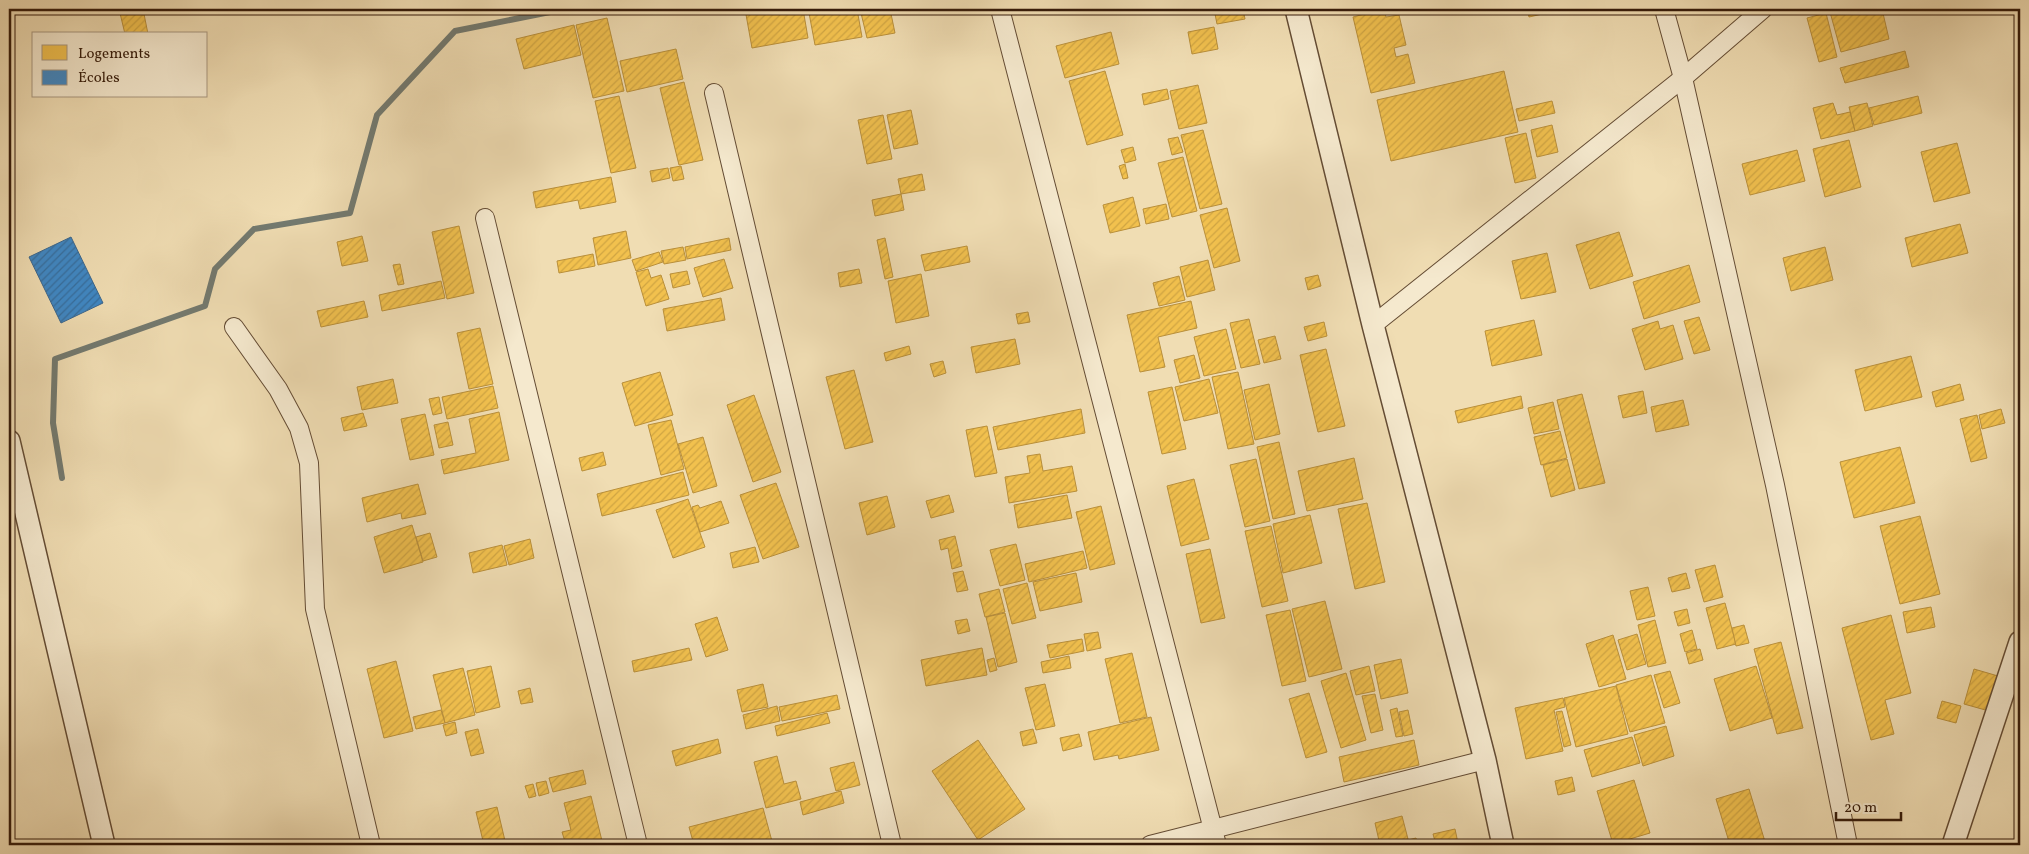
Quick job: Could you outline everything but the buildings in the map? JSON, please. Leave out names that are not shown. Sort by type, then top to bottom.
[{"type":"street","points":[[1000,9],[1215,838]]},
{"type":"street","points":[[1296,9],[1373,324],[1485,760],[1503,845]]},
{"type":"street","points":[[1664,9],[1683,78],[1775,485],[1848,845]]},
{"type":"street","points":[[1373,324],[1683,78],[1763,9]]},
{"type":"street","points":[[714,93],[892,845]]},
{"type":"street","points":[[485,218],[638,845]]},
{"type":"street","points":[[234,326],[278,389],[299,428],[309,463],[315,609],[370,845]]},
{"type":"street","points":[[9,440],[104,845]]},
{"type":"street","points":[[1953,845],[2020,642]]},
{"type":"street","points":[[1150,845],[1215,838],[1485,760]]},
{"type":"waterway","points":[[62,478],[53,423],[55,359],[205,306],[215,269],[254,229],[350,213],[377,115],[455,31],[565,9]]}]
